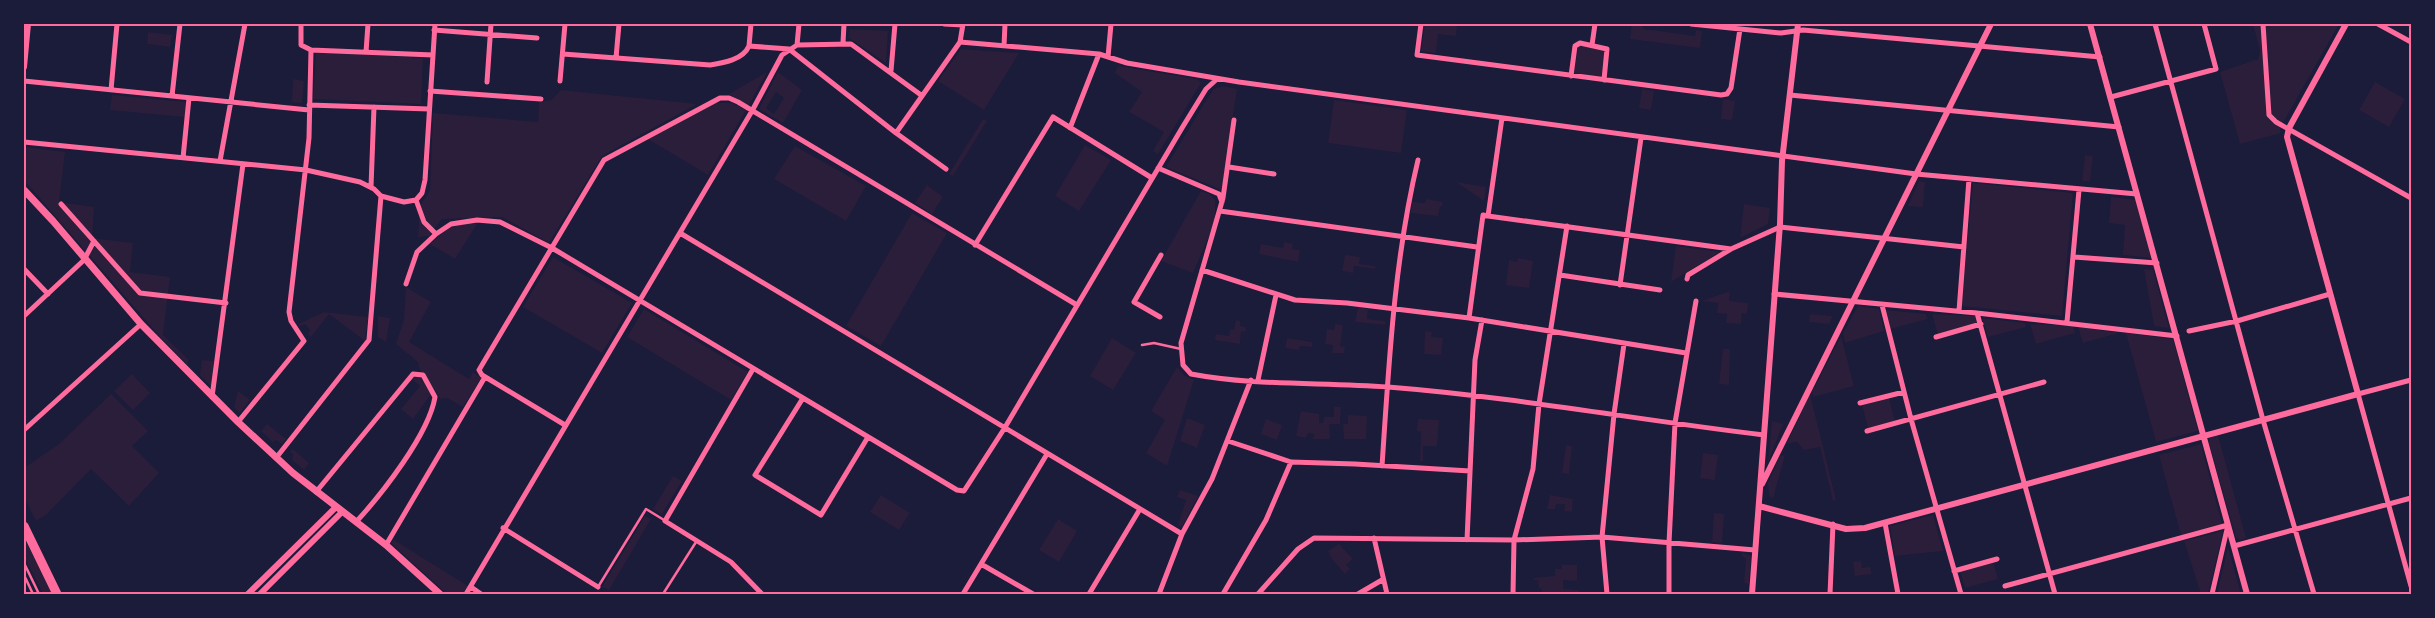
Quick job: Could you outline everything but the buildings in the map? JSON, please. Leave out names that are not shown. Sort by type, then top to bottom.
[{"type":"highway","points":[[24,526],[58,594]]},
{"type":"main road","points":[[24,190],[54,221],[84,260],[141,324],[238,422],[276,458],[316,492],[386,545],[440,594]]},
{"type":"street","points":[[24,67],[28,24]]},
{"type":"street","points":[[111,90],[117,24]]},
{"type":"street","points":[[172,96],[180,24]]},
{"type":"street","points":[[220,161],[245,24]]},
{"type":"street","points":[[301,24],[301,45],[310,50],[432,55]]},
{"type":"street","points":[[366,52],[368,24]]},
{"type":"street","points":[[24,142],[306,170],[356,181],[371,187],[381,196],[404,202],[416,200],[425,183],[435,24]]},
{"type":"street","points":[[487,82],[492,24]]},
{"type":"street","points":[[560,81],[565,24]]},
{"type":"street","points":[[616,58],[619,24]]},
{"type":"street","points":[[563,54],[710,65],[731,60],[741,55],[749,46],[750,24]]},
{"type":"street","points":[[797,45],[799,24]]},
{"type":"street","points":[[843,43],[844,24]]},
{"type":"street","points":[[891,71],[895,24]]},
{"type":"street","points":[[896,132],[960,42],[963,25],[944,24]]},
{"type":"street","points":[[1004,46],[1005,24]]},
{"type":"street","points":[[1108,57],[1111,24]]},
{"type":"street","points":[[1421,24],[1417,55],[1721,95],[1727,94],[1732,86],[1740,29]]},
{"type":"street","points":[[1592,45],[1595,24]]},
{"type":"street","points":[[1691,24],[1781,33],[1803,30],[2100,57]]},
{"type":"street","points":[[1752,594],[1780,227],[1783,157],[1798,24]]},
{"type":"street","points":[[1760,488],[1991,24]]},
{"type":"street","points":[[2090,24],[2247,594]]},
{"type":"street","points":[[2155,24],[2263,420],[2314,594]]},
{"type":"street","points":[[2110,97],[2216,69],[2204,24]]},
{"type":"street","points":[[2263,24],[2269,115],[2410,195]]},
{"type":"street","points":[[2346,24],[2289,128],[2287,141],[2411,586]]},
{"type":"street","points":[[2378,24],[2411,42]]},
{"type":"street","points":[[434,30],[536,38]]},
{"type":"street","points":[[960,42],[1099,54],[1127,63],[1217,79],[1783,157],[1916,174],[2137,194]]},
{"type":"street","points":[[466,594],[503,528],[752,112],[782,55],[788,49],[797,45],[843,43],[857,47],[921,95]]},
{"type":"street","points":[[1571,76],[1575,46],[1580,43],[1606,47],[1608,50],[1604,80]]},
{"type":"street","points":[[749,46],[788,49],[946,169]]},
{"type":"street","points":[[238,422],[304,341],[290,320],[289,312],[306,170],[310,50]]},
{"type":"street","points":[[1070,128],[1099,54]]},
{"type":"street","points":[[406,284],[417,252],[436,234],[451,224],[492,220],[514,228],[552,248],[963,492],[967,490],[1004,429],[1158,168],[1206,90],[1217,79]]},
{"type":"street","points":[[24,81],[231,102],[309,107],[429,109]]},
{"type":"street","points":[[430,91],[541,99]]},
{"type":"street","points":[[1790,95],[2119,127]]},
{"type":"street","points":[[183,158],[189,98]]},
{"type":"street","points":[[565,425],[485,378],[479,373],[480,368],[604,160],[714,100],[732,98],[752,112],[1077,305]]},
{"type":"street","points":[[371,187],[374,107]]},
{"type":"street","points":[[976,245],[1053,117],[1152,178]]},
{"type":"street","points":[[1488,216],[1502,118]]},
{"type":"street","points":[[1234,120],[1222,204],[1191,305],[1181,349],[1184,368],[1191,374],[1251,380],[1387,387],[1473,396],[1764,435]]},
{"type":"street","points":[[1620,285],[1641,138]]},
{"type":"street","points":[[1382,466],[1394,309],[1409,199],[1418,160]]},
{"type":"street","points":[[212,396],[226,303],[243,164]]},
{"type":"street","points":[[1228,167],[1274,174]]},
{"type":"street","points":[[1158,168],[1218,194],[1222,204]]},
{"type":"street","points":[[1959,311],[1969,179]]},
{"type":"street","points":[[2067,322],[2079,190]]},
{"type":"street","points":[[276,458],[369,340],[381,196]]},
{"type":"street","points":[[416,200],[424,222],[436,234]]},
{"type":"street","points":[[60,204],[140,293],[226,303]]},
{"type":"street","points":[[1220,211],[1478,247]]},
{"type":"street","points":[[1469,318],[1483,215],[1730,248]]},
{"type":"street","points":[[1513,594],[1514,540],[1532,468],[1539,404],[1567,226]]},
{"type":"street","points":[[1687,279],[1688,275],[1730,248],[1780,227],[1964,247]]},
{"type":"street","points":[[680,233],[1182,534]]},
{"type":"street","points":[[24,316],[84,260],[94,241]]},
{"type":"street","points":[[1160,317],[1134,302],[1161,255]]},
{"type":"street","points":[[2074,257],[2157,264]]},
{"type":"street","points":[[24,269],[48,294]]},
{"type":"street","points":[[1202,270],[1295,300],[1469,318],[1686,353]]},
{"type":"street","points":[[1560,275],[1660,290]]},
{"type":"street","points":[[1774,294],[2067,322],[2176,336]]},
{"type":"street","points":[[2189,331],[2237,321],[2330,294]]},
{"type":"street","points":[[1258,380],[1276,295]]},
{"type":"street","points":[[1669,594],[1669,543],[1675,423],[1696,300]]},
{"type":"street","points":[[1882,304],[1911,419],[1961,594]]},
{"type":"street","points":[[1978,313],[2055,594]]},
{"type":"street","points":[[1467,540],[1475,360],[1482,320]]},
{"type":"street","points":[[24,430],[141,324]]},
{"type":"street","points":[[1936,337],[1981,324]]},
{"type":"street","points":[[1607,594],[1602,537],[1614,414],[1624,344]]},
{"type":"street","points":[[753,369],[665,521],[731,562],[762,594]]},
{"type":"street","points":[[316,492],[413,374],[423,375],[435,398],[422,429],[396,473],[356,522]]},
{"type":"street","points":[[386,545],[485,378]]},
{"type":"street","points":[[1159,594],[1182,534],[1212,480],[1251,380]]},
{"type":"street","points":[[1759,506],[1852,529],[1885,523],[2411,380]]},
{"type":"street","points":[[1867,431],[2044,382]]},
{"type":"street","points":[[1860,403],[1904,392]]},
{"type":"street","points":[[803,398],[755,475],[821,515],[868,437]]},
{"type":"street","points":[[1228,441],[1291,462],[1470,471]]},
{"type":"street","points":[[963,594],[1046,454]]},
{"type":"street","points":[[1223,594],[1266,520],[1291,462]]},
{"type":"street","points":[[2234,546],[2411,498]]},
{"type":"street","points":[[1089,594],[1140,509]]},
{"type":"street","points":[[248,594],[339,510]]},
{"type":"street","points":[[260,594],[339,510]]},
{"type":"street","points":[[1885,523],[1898,594]]},
{"type":"street","points":[[1830,594],[1832,524]]},
{"type":"street","points":[[2005,586],[2228,525]]},
{"type":"street","points":[[2212,594],[2228,525]]},
{"type":"street","points":[[503,528],[598,587]]},
{"type":"street","points":[[1258,594],[1298,549],[1311,539],[1514,540],[1602,537],[1755,550]]},
{"type":"street","points":[[1374,538],[1382,580],[1387,594]]},
{"type":"street","points":[[1954,571],[1997,559]]},
{"type":"street","points":[[981,564],[1033,594]]},
{"type":"street","points":[[1358,594],[1382,580]]},
{"type":"street","points":[[471,587],[481,594]]},
{"type":"lane","points":[[1142,345],[1154,343],[1181,349]]},
{"type":"lane","points":[[598,587],[646,509],[665,521]]},
{"type":"lane","points":[[663,594],[697,540]]},
{"type":"lane","points":[[24,563],[39,594]]},
{"type":"lane","points":[[24,575],[33,593]]},
{"type":"shaded area","points":[[1425,24],[1457,24],[1456,36],[1438,34],[1436,53],[1421,51]]},
{"type":"shaded area","points":[[1632,24],[1642,24],[1644,29],[1695,36],[1696,30],[1702,31],[1700,48],[1630,39]]},
{"type":"shaded area","points":[[2253,24],[2339,24],[2280,128],[2281,133],[2240,144],[2220,72],[2258,59],[2260,51]]},
{"type":"shaded area","points":[[850,29],[888,31],[886,63],[849,38]]},
{"type":"shaded area","points":[[148,32],[172,35],[170,47],[147,44]]},
{"type":"shaded area","points":[[1578,46],[1607,50],[1603,77],[1574,73]]},
{"type":"shaded area","points":[[961,49],[1019,53],[984,110],[938,81]]},
{"type":"shaded area","points":[[316,52],[423,58],[421,104],[313,99]]},
{"type":"shaded area","points":[[1118,66],[1197,79],[1201,83],[1158,154],[1153,151],[1164,132],[1129,112],[1142,92],[1115,73]]},
{"type":"shaded area","points":[[767,72],[748,107],[729,94]]},
{"type":"shaded area","points":[[778,72],[802,90],[783,123],[759,109]],"holes":[[[776,92],[784,98],[774,114],[766,108]]]},
{"type":"shaded area","points":[[293,79],[304,81],[302,103],[292,102]]},
{"type":"shaded area","points":[[2375,82],[2405,99],[2389,127],[2359,110]]},
{"type":"shaded area","points":[[1223,86],[1237,89],[1222,190],[1166,167],[1214,89]]},
{"type":"shaded area","points":[[1642,89],[1654,91],[1651,110],[1639,108]]},
{"type":"shaded area","points":[[561,90],[697,104],[602,156],[549,243],[502,217],[442,219],[429,236],[418,237],[420,206],[430,191],[433,113],[538,122],[539,102],[551,100]]},
{"type":"shaded area","points":[[112,95],[186,102],[185,117],[110,110]]},
{"type":"shaded area","points":[[1723,99],[1735,101],[1732,120],[1721,119]]},
{"type":"shaded area","points":[[1334,100],[1407,110],[1401,153],[1328,143]]},
{"type":"shaded area","points":[[714,103],[732,103],[746,110],[708,175],[646,138]]},
{"type":"shaded area","points":[[983,119],[987,121],[953,176],[949,174]]},
{"type":"shaded area","points":[[1085,145],[1111,160],[1079,211],[1055,196]]},
{"type":"shaded area","points":[[795,146],[866,186],[846,221],[774,179]]},
{"type":"shaded area","points":[[24,147],[65,152],[59,202],[94,207],[92,238],[133,243],[130,272],[170,277],[163,335],[188,359],[188,365],[161,338],[24,180]]},
{"type":"shaded area","points":[[2085,155],[2093,156],[2090,181],[2082,181]]},
{"type":"shaded area","points":[[1919,181],[1925,182],[1923,207],[1908,206]]},
{"type":"shaded area","points":[[1456,182],[1486,187],[1484,201]]},
{"type":"shaded area","points":[[1973,183],[2073,193],[2062,316],[1961,306]]},
{"type":"shaded area","points":[[927,185],[943,197],[932,214],[915,203]]},
{"type":"shaded area","points":[[1201,191],[1209,194],[1215,200],[1215,222],[1193,273],[1161,261]]},
{"type":"shaded area","points":[[2111,197],[2136,200],[2151,258],[2123,255],[2125,225],[2109,223]]},
{"type":"shaded area","points":[[1426,199],[1443,202],[1438,216],[1411,213],[1412,202],[1425,203]]},
{"type":"shaded area","points":[[1744,204],[1770,208],[1768,224],[1740,238]]},
{"type":"shaded area","points":[[912,213],[947,233],[881,346],[846,326]]},
{"type":"shaded area","points":[[472,223],[477,224],[455,259],[430,244],[450,227]]},
{"type":"shaded area","points":[[1284,242],[1293,244],[1292,249],[1300,250],[1298,262],[1259,254],[1261,244],[1283,248]]},
{"type":"shaded area","points":[[1676,246],[1720,252],[1671,282]]},
{"type":"shaded area","points":[[1345,255],[1360,257],[1359,264],[1375,266],[1375,269],[1354,266],[1353,273],[1342,271]]},
{"type":"shaded area","points":[[553,257],[632,303],[602,353],[523,307]]},
{"type":"shaded area","points":[[1518,258],[1533,261],[1529,288],[1506,285],[1509,260],[1517,262]]},
{"type":"shaded area","points":[[2144,269],[2153,270],[2169,328],[2154,326]]},
{"type":"shaded area","points":[[406,287],[431,302],[409,342],[469,379],[473,372],[481,378],[463,407],[447,398],[441,399],[419,368],[418,362],[396,344],[404,319]]},
{"type":"shaded area","points":[[1730,291],[1729,301],[1748,303],[1747,314],[1742,313],[1741,324],[1726,323],[1727,314],[1717,313],[1718,303],[1702,301]]},
{"type":"shaded area","points":[[1858,306],[1879,309],[1884,331],[1845,343],[1843,333]]},
{"type":"shaded area","points":[[1358,307],[1368,309],[1367,319],[1385,321],[1385,325],[1355,322]]},
{"type":"shaded area","points":[[644,309],[748,372],[731,400],[627,337]]},
{"type":"shaded area","points":[[1885,310],[1926,314],[1928,319],[1890,329]]},
{"type":"shaded area","points":[[324,312],[368,317],[365,341],[329,314],[311,337],[308,334],[310,330],[305,324],[300,326],[298,324]]},
{"type":"shaded area","points":[[1810,314],[1833,316],[1829,324],[1809,322]]},
{"type":"shaded area","points":[[1932,314],[1975,316],[1977,324],[1938,335]]},
{"type":"shaded area","points":[[378,316],[390,318],[386,342],[378,337]]},
{"type":"shaded area","points":[[1982,318],[2025,323],[2026,327],[1988,337]]},
{"type":"shaded area","points":[[1236,320],[1240,321],[1240,326],[1246,327],[1245,332],[1241,331],[1240,344],[1215,340],[1216,334],[1229,336],[1230,329],[1234,330]]},
{"type":"shaded area","points":[[1335,324],[1343,325],[1340,346],[1345,347],[1344,353],[1332,353],[1333,345],[1325,344],[1327,329],[1334,330]]},
{"type":"shaded area","points":[[2030,324],[2073,326],[2075,333],[2036,344]]},
{"type":"shaded area","points":[[2078,327],[2119,333],[2083,343]]},
{"type":"shaded area","points":[[1425,331],[1432,332],[1431,337],[1443,338],[1441,355],[1424,354]]},
{"type":"shaded area","points":[[2126,333],[2173,339],[2198,431],[2156,442]]},
{"type":"shaded area","points":[[1841,336],[1854,386],[1813,397],[1812,392]]},
{"type":"shaded area","points":[[1112,338],[1136,353],[1113,390],[1090,376]]},
{"type":"shaded area","points":[[1287,338],[1312,342],[1312,347],[1300,346],[1299,350],[1285,348]]},
{"type":"shaded area","points":[[1723,349],[1730,349],[1729,385],[1719,384]]},
{"type":"shaded area","points":[[202,360],[214,361],[211,387],[200,375]]},
{"type":"shaded area","points":[[1177,367],[1185,376],[1194,380],[1167,466],[1146,453],[1165,420],[1151,411]]},
{"type":"shaded area","points":[[132,374],[150,393],[133,410],[114,391]]},
{"type":"shaded area","points":[[415,376],[419,376],[431,394],[413,419],[401,409],[420,386],[412,379]]},
{"type":"shaded area","points":[[238,391],[250,400],[240,413],[234,407]]},
{"type":"shaded area","points":[[111,394],[148,431],[132,446],[159,473],[129,506],[91,469],[46,515],[36,521],[24,497],[24,468],[59,444]]},
{"type":"shaded area","points":[[1810,394],[1836,500],[1833,501],[1820,447],[1804,450],[1797,442],[1787,443]]},
{"type":"shaded area","points":[[1889,398],[1895,421],[1868,428],[1862,405]]},
{"type":"shaded area","points":[[1334,407],[1341,407],[1340,424],[1329,424],[1330,439],[1313,439],[1314,434],[1308,433],[1306,438],[1296,436],[1301,411],[1319,414],[1319,423],[1323,423],[1324,417],[1334,417]]},
{"type":"shaded area","points":[[1348,415],[1367,416],[1366,439],[1344,439],[1343,424],[1348,424]]},
{"type":"shaded area","points":[[1187,418],[1205,425],[1197,448],[1180,441]]},
{"type":"shaded area","points":[[1266,419],[1282,425],[1277,440],[1261,434]]},
{"type":"shaded area","points":[[1418,419],[1439,420],[1437,446],[1423,446],[1423,461],[1420,461],[1421,432],[1417,431]]},
{"type":"shaded area","points":[[1772,421],[1783,424],[1768,463]]},
{"type":"shaded area","points":[[267,424],[286,439],[282,444],[276,440],[273,442],[261,431]]},
{"type":"shaded area","points":[[2218,435],[2246,538],[2240,540],[2236,538],[2209,443],[2210,438]]},
{"type":"shaded area","points":[[2201,444],[2222,524],[2181,535],[2159,455]]},
{"type":"shaded area","points":[[1566,445],[1572,446],[1569,474],[1562,473]]},
{"type":"shaded area","points":[[293,449],[309,463],[304,470],[292,460],[293,454],[290,452]]},
{"type":"shaded area","points":[[1703,453],[1718,455],[1715,480],[1700,478]]},
{"type":"shaded area","points":[[1785,455],[1773,499],[1769,495],[1768,483],[1780,456]]},
{"type":"shaded area","points":[[673,476],[682,481],[662,514],[653,509]]},
{"type":"shaded area","points":[[1180,490],[1198,496],[1182,527],[1178,525],[1186,500],[1177,497]]},
{"type":"shaded area","points":[[881,495],[910,513],[899,530],[870,512]]},
{"type":"shaded area","points":[[1550,495],[1573,499],[1572,512],[1564,511],[1565,504],[1556,504],[1555,509],[1547,509]]},
{"type":"shaded area","points":[[1714,513],[1724,514],[1722,543],[1712,542]]},
{"type":"shaded area","points":[[1933,515],[1943,551],[1895,556],[1890,526]]},
{"type":"shaded area","points":[[645,516],[651,519],[609,590],[602,587]]},
{"type":"shaded area","points":[[1058,519],[1077,531],[1059,562],[1039,550]]},
{"type":"shaded area","points":[[2223,531],[2208,594],[2201,594],[2184,541]]},
{"type":"shaded area","points":[[24,537],[53,594],[43,594],[24,556]]},
{"type":"shaded area","points":[[394,540],[468,586],[462,594],[447,594],[391,543]]},
{"type":"shaded area","points":[[1339,544],[1353,559],[1346,565],[1350,569],[1345,574],[1331,558],[1328,551]]},
{"type":"shaded area","points":[[2228,547],[2241,594],[2217,594]]},
{"type":"shaded area","points":[[1742,553],[1751,556],[1749,584],[1744,583],[1746,559],[1742,556]]},
{"type":"shaded area","points":[[1861,561],[1862,568],[1870,567],[1872,574],[1855,576],[1853,562]]},
{"type":"shaded area","points":[[1993,562],[1998,579],[1965,588],[1960,571]]},
{"type":"shaded area","points":[[1562,565],[1577,565],[1577,581],[1563,580],[1563,589],[1579,590],[1579,594],[1538,594],[1542,593],[1541,588],[1539,588],[1538,580],[1533,578],[1555,576],[1555,569],[1562,569]]}]
